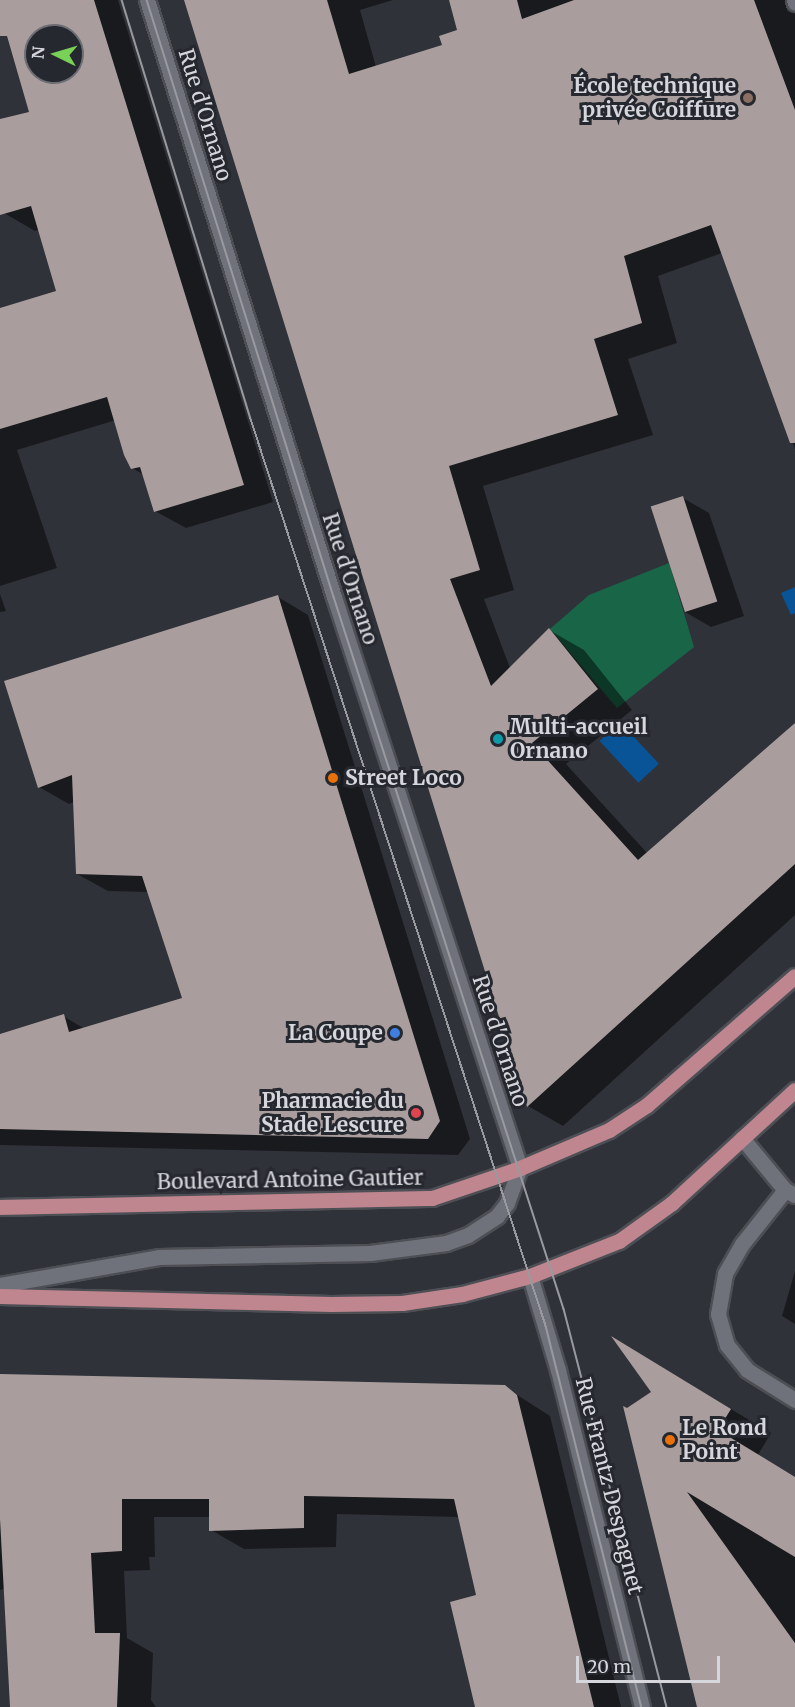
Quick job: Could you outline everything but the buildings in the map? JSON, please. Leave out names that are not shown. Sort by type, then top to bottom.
[{"type":"main road","name":"Boulevard Antoine Gautier","points":[[0,1207],[432,1198],[584,1143],[647,1105],[795,976]]},
{"type":"main road","points":[[0,1296],[402,1303],[462,1294],[530,1276],[619,1241],[672,1203],[795,1090]]},
{"type":"street","name":"Rue d'Ornano","points":[[147,0],[324,565],[520,1168]]},
{"type":"street","points":[[742,1138],[790,1193],[742,1244],[725,1274],[718,1314],[727,1345],[747,1370],[795,1400]]},
{"type":"street","points":[[0,1285],[159,1257],[370,1253],[446,1243],[468,1235],[497,1216],[507,1203],[520,1168]]},
{"type":"street","name":"Rue Frantz Despagnet","points":[[530,1276],[558,1370],[642,1707]]},
{"type":"green space","points":[[669,563],[694,647],[617,708],[550,629],[589,595]]},
{"type":"water","points":[[795,587],[795,613],[791,615],[781,593]]},
{"type":"water","points":[[620,722],[659,764],[638,783],[600,741]]},
{"type":"tram line","points":[[122,0],[251,419],[546,1326],[642,1707]]},
{"type":"tram line","points":[[147,0],[334,597],[564,1309],[667,1707]]},
{"type":"place","name":"École technique privée Coiffure","points":[[748,98]]},
{"type":"place","name":"Multi-accueil Ornano","points":[[498,739]]},
{"type":"place","name":"Street Loco","points":[[333,778]]},
{"type":"place","name":"La Coupe","points":[[395,1033]]},
{"type":"place","name":"Pharmacie du Stade Lescure","points":[[416,1113]]},
{"type":"place","name":"Le Rond Point","points":[[670,1440]]}]
